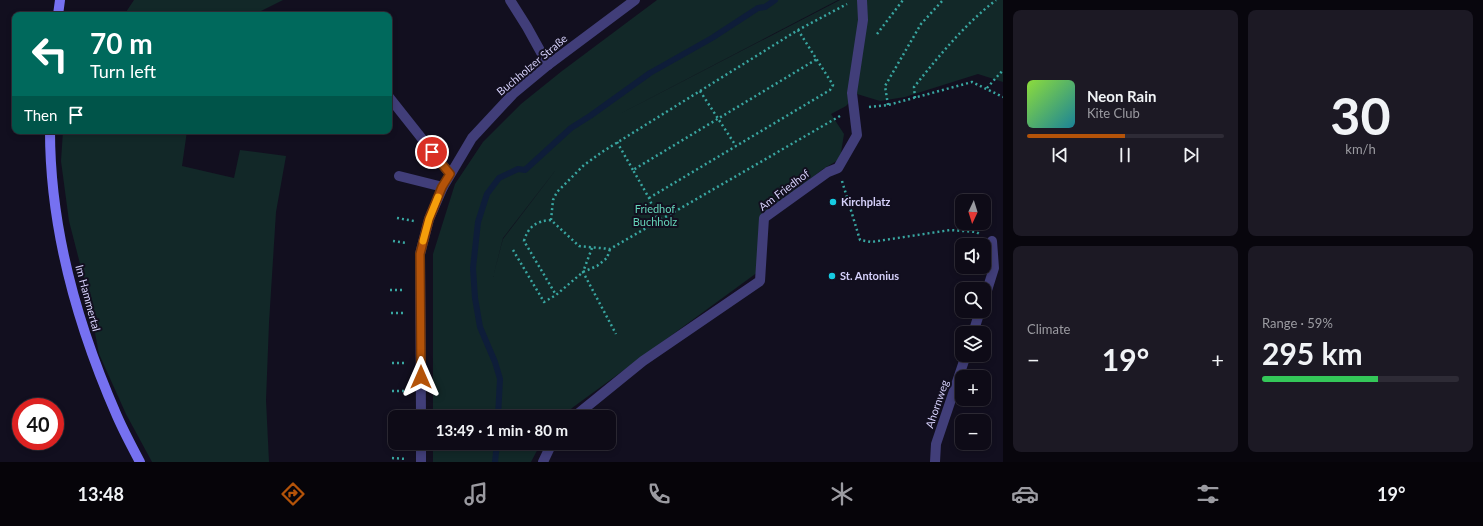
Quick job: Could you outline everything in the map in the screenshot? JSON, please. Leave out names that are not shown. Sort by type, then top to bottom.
[{"type":"main road","points":[[58,12],[60,0]]},
{"type":"main road","name":"Im Hammertal","points":[[50,134],[50,160],[59,227],[72,294],[98,370],[117,417],[140,462]]},
{"type":"street","points":[[510,0],[548,65]]},
{"type":"street","name":"Buchholzer Straße","points":[[421,410],[420,254],[429,219],[442,187],[472,138],[513,94],[548,65],[635,0]]},
{"type":"street","points":[[838,168],[857,135],[852,93],[863,20],[862,0]]},
{"type":"street","points":[[392,101],[450,174]]},
{"type":"street","name":"Am Friedhof","points":[[583,410],[643,361],[760,281],[764,218],[828,172],[838,168]]},
{"type":"street","points":[[399,176],[442,187]]},
{"type":"street","points":[[990,282],[994,268],[992,241]]},
{"type":"street","name":"Ahornweg","points":[[935,462],[936,444],[964,362]]},
{"type":"street","points":[[421,450],[421,462]]},
{"type":"street","points":[[543,462],[549,450]]},
{"type":"path","points":[[876,36],[903,0]]},
{"type":"path","points":[[888,105],[885,86],[921,24],[943,0]]},
{"type":"path","points":[[915,98],[914,87],[946,47],[981,12],[996,0]]},
{"type":"path","points":[[551,220],[553,200],[557,192],[584,165],[617,142],[798,30],[847,4]]},
{"type":"path","points":[[649,198],[830,90],[833,85],[798,30]]},
{"type":"path","points":[[633,170],[817,59]]},
{"type":"path","points":[[987,88],[1003,70]]},
{"type":"path","points":[[551,220],[579,246],[610,249],[853,109],[888,105],[972,82],[1003,97]]},
{"type":"path","points":[[700,91],[736,146]]},
{"type":"path","points":[[617,142],[649,198],[659,222]]},
{"type":"path","points":[[838,168],[860,240],[871,242],[950,230],[976,232],[992,241]]},
{"type":"path","points":[[551,220],[539,222],[527,232],[524,241],[556,295]]},
{"type":"path","points":[[582,272],[592,248]]},
{"type":"path","points":[[513,250],[544,302],[556,295],[582,272],[597,266],[607,258],[610,249]]},
{"type":"path","points":[[582,272],[616,334]]},
{"type":"green space","points":[[134,0],[283,0],[259,12],[126,12]]},
{"type":"green space","name":"Friedhof Buchholz","points":[[657,0],[838,0],[614,117],[840,0],[1003,0],[1003,82],[978,74],[905,97],[880,101],[857,94],[846,106],[831,114],[844,134],[840,159],[823,169],[762,217],[758,272],[570,410],[433,410],[433,254],[455,184],[483,142],[521,104],[562,71]],"holes":[[[558,167],[503,239],[493,277],[503,238]]]},
{"type":"green space","points":[[63,134],[187,134],[182,166],[234,178],[240,150],[286,156],[276,212],[269,323],[266,400],[269,462],[152,462],[126,414],[99,354],[87,291],[69,221],[61,161]]},
{"type":"green space","points":[[433,450],[537,450],[531,462],[433,462]]},
{"type":"waterway","points":[[498,410],[500,379],[495,362],[480,327],[475,298],[473,268],[478,222],[487,194],[499,178],[518,169],[525,170],[571,128],[650,73],[712,38],[758,8],[765,7],[775,0]]},
{"type":"waterway","points":[[495,462],[496,450]]},
{"type":"slow traffic","points":[[423,241],[429,219],[438,197]]},
{"type":"place","name":"Kirchplatz","points":[[833,202]]},
{"type":"place","name":"St. Antonius","points":[[832,276]]},
{"type":"route","points":[[421,377],[420,254],[429,219],[442,187],[450,174],[432,152]]}]
